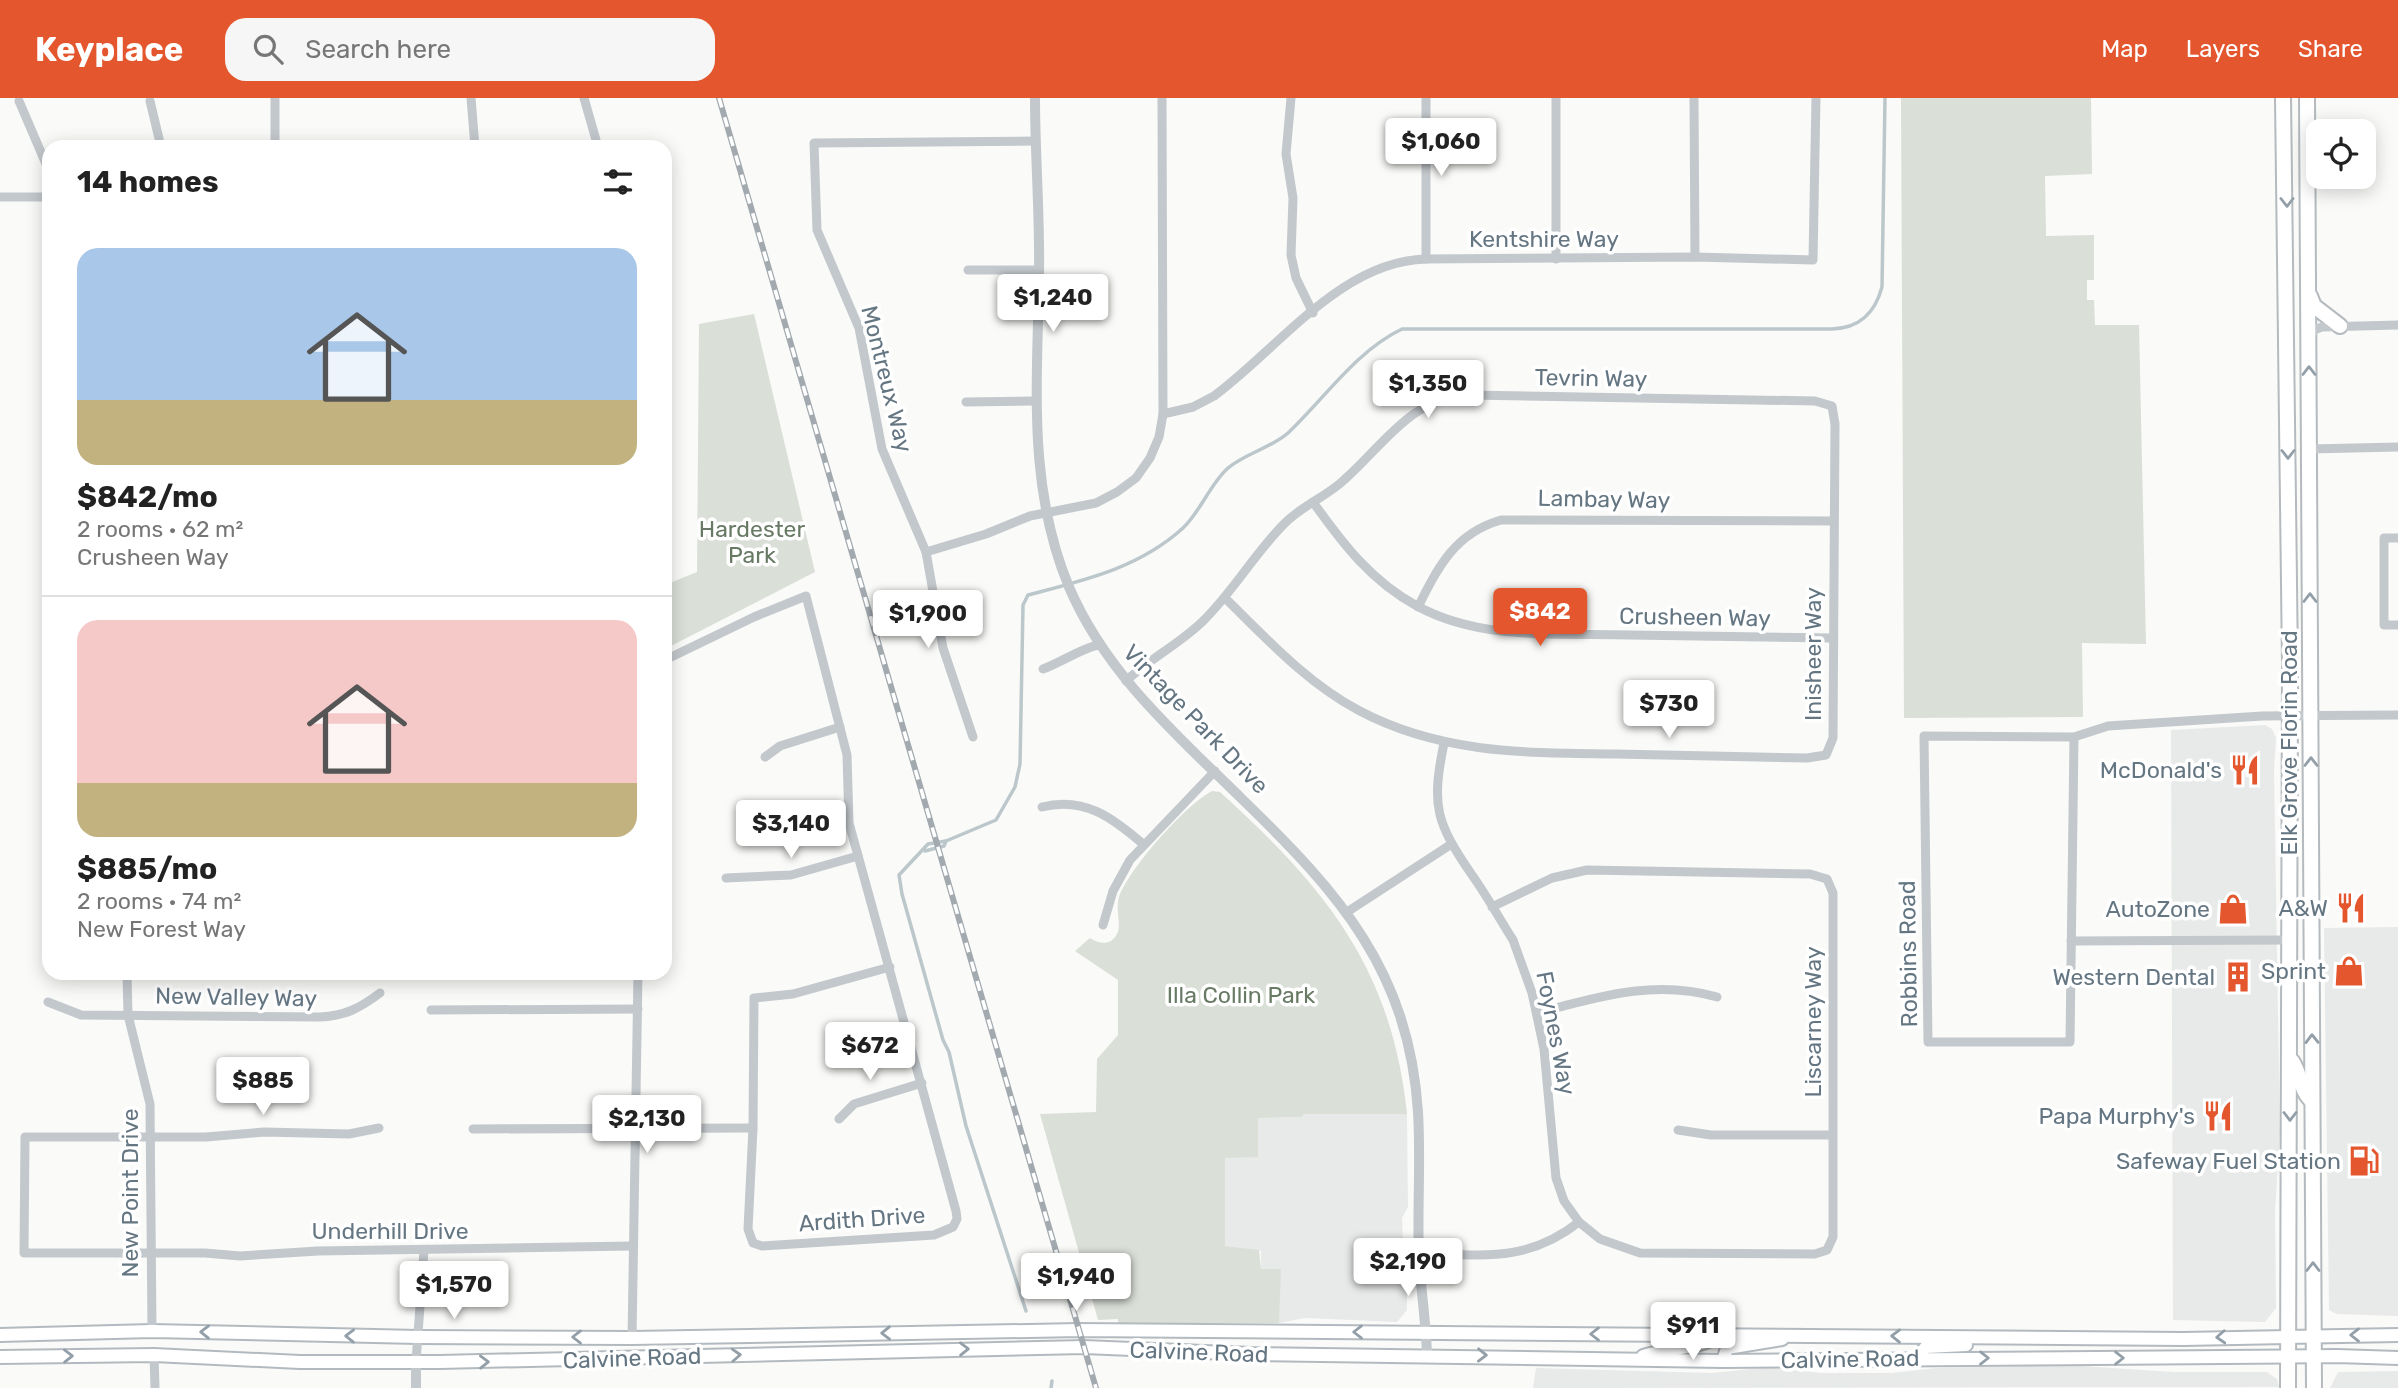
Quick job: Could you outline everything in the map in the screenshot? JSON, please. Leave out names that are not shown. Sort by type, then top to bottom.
[{"type":"main road","name":"Elk Grove Florin Road","points":[[2283,98],[2290,716],[2288,1388]]},
{"type":"main road","name":"Elk Grove Florin Road","points":[[2307,98],[2314,1388]]},
{"type":"main road","points":[[2308,290],[2314,306],[2340,326]]},
{"type":"main road","points":[[2291,1060],[2300,1072],[2305,1096],[2312,1101]]},
{"type":"main road","name":"Calvine Road","points":[[0,1335],[152,1331],[418,1337],[632,1338],[1079,1330],[2183,1339],[2398,1335]]},
{"type":"main road","points":[[1636,1359],[1660,1349],[1711,1342],[1718,1334]]},
{"type":"main road","points":[[1723,1361],[1723,1352],[1732,1346],[1765,1345],[1796,1335]]},
{"type":"main road","points":[[1916,1359],[1926,1347],[1972,1345],[1993,1337]]},
{"type":"main road","name":"Calvine Road","points":[[0,1357],[154,1355],[300,1362],[635,1360],[802,1351],[1071,1347],[1264,1355],[1427,1355],[1723,1361],[2288,1356],[2398,1358]]},
{"type":"street","points":[[275,98],[275,140]]},
{"type":"street","points":[[471,98],[474,140]]},
{"type":"street","points":[[584,98],[596,140]]},
{"type":"street","name":"Vintage Park Drive","points":[[1035,98],[1039,270],[1036,451],[1044,512],[1062,571],[1098,645],[1126,681],[1306,862],[1347,912],[1387,983],[1408,1048],[1418,1113],[1419,1253],[1427,1355]]},
{"type":"street","points":[[973,737],[943,648],[926,551],[986,534],[1044,512],[1096,503],[1127,485],[1150,458],[1159,437],[1163,414],[1161,98]]},
{"type":"street","points":[[1291,98],[1286,154],[1293,198],[1292,255],[1296,278],[1313,313]]},
{"type":"street","points":[[1426,98],[1426,259]]},
{"type":"street","points":[[1556,98],[1556,259]]},
{"type":"street","points":[[1694,98],[1695,257]]},
{"type":"street","name":"Kentshire Way","points":[[1163,414],[1193,407],[1214,397],[1348,284],[1368,272],[1390,264],[1426,259],[1695,257],[1813,260],[1816,98]]},
{"type":"street","points":[[19,101],[42,155]]},
{"type":"street","points":[[150,102],[159,140]]},
{"type":"street","name":"Montreux Way","points":[[926,551],[882,449],[859,328],[817,229],[814,143],[1035,141]]},
{"type":"street","points":[[0,197],[42,197]]},
{"type":"street","points":[[968,270],[1039,270]]},
{"type":"street","points":[[2309,340],[2314,330],[2322,327],[2398,326]]},
{"type":"street","name":"Tevrin Way","points":[[1126,681],[1175,647],[1225,598],[1278,530],[1344,481],[1414,412],[1434,401],[1456,395],[1815,401],[1832,406]]},
{"type":"street","points":[[965,401],[1035,401]]},
{"type":"street","name":"Inisheer Way","points":[[1225,598],[1289,660],[1337,697],[1402,730],[1444,743],[1504,752],[1807,758],[1826,755],[1833,738],[1835,424],[1832,406]]},
{"type":"street","points":[[2309,449],[2398,447]]},
{"type":"street","name":"Crusheen Way","points":[[1313,502],[1344,545],[1368,572],[1418,607],[1461,624],[1508,632],[1832,638]]},
{"type":"street","name":"Lambay Way","points":[[1418,607],[1451,549],[1479,528],[1501,520],[1833,521]]},
{"type":"street","points":[[2398,538],[2385,538],[2384,625],[2398,625]]},
{"type":"street","name":"Ardith Drive","points":[[672,657],[754,617],[806,596],[847,755],[849,823],[956,1211],[953,1227],[945,1232],[907,1237],[762,1246],[753,1243],[748,1230],[753,1128]]},
{"type":"street","points":[[1043,669],[1074,657],[1085,648],[1098,645]]},
{"type":"street","name":"Robbins Road","points":[[2074,737],[2070,1042],[1928,1042],[1924,736],[2074,737],[2108,726],[2290,716],[2398,715]]},
{"type":"street","points":[[765,757],[780,746],[839,727]]},
{"type":"street","name":"Foynes Way","points":[[1444,743],[1436,788],[1441,825],[1450,845],[1513,940],[1537,1013],[1550,1086],[1556,1178],[1564,1201],[1579,1222]]},
{"type":"street","points":[[1103,925],[1113,891],[1130,860],[1215,772]]},
{"type":"street","points":[[1042,807],[1063,804],[1097,810],[1143,844]]},
{"type":"street","points":[[1347,912],[1450,845]]},
{"type":"street","points":[[726,878],[791,875],[858,856]]},
{"type":"street","name":"Liscarney Way","points":[[1492,907],[1552,877],[1587,870],[1810,874],[1827,878],[1833,892],[1833,1237],[1827,1250],[1815,1254],[1640,1253],[1600,1239],[1579,1222]]},
{"type":"street","points":[[2071,941],[2288,940]]},
{"type":"street","points":[[473,1129],[753,1128],[754,998],[793,994],[890,967]]},
{"type":"street","name":"New Point Drive","points":[[127,980],[128,1015],[148,1093],[152,1331]]},
{"type":"street","points":[[632,1338],[631,1247],[638,980]]},
{"type":"street","points":[[1537,1013],[1635,989],[1676,989],[1717,997]]},
{"type":"street","name":"New Valley Way","points":[[48,1002],[81,1014],[264,1018],[341,1016],[358,1010],[380,993]]},
{"type":"street","points":[[431,1010],[638,1009]]},
{"type":"street","points":[[839,1119],[854,1104],[922,1083]]},
{"type":"street","points":[[150,1137],[264,1132],[349,1134],[379,1129]]},
{"type":"street","points":[[1678,1130],[1711,1135],[1832,1135]]},
{"type":"street","name":"Underhill Drive","points":[[150,1137],[25,1137],[23,1252],[150,1252],[240,1256],[289,1251],[631,1247]]},
{"type":"street","points":[[1419,1253],[1529,1251],[1550,1242],[1579,1222]]},
{"type":"street","points":[[416,1388],[424,1250]]},
{"type":"street","points":[[154,1355],[155,1388]]},
{"type":"shaded area","points":[[2265,725],[2272,729],[2276,738],[2274,771],[2280,1136],[2275,1211],[2276,1308],[2265,1322],[2173,1320],[2171,730]]},
{"type":"shaded area","points":[[2398,927],[2398,1316],[2337,1314],[2329,1310],[2324,928]]},
{"type":"shaded area","points":[[1302,1114],[1407,1114],[1408,1207],[1402,1218],[1403,1244],[1407,1253],[1407,1310],[1397,1322],[1305,1318],[1279,1323],[1280,1269],[1261,1269],[1261,1251],[1225,1246],[1224,1157],[1257,1157],[1257,1118],[1302,1117]]},
{"type":"shaded area","points":[[2066,1365],[2174,1372],[2267,1372],[2277,1379],[2279,1387],[1533,1388],[1536,1368],[1711,1373],[1771,1367],[1821,1373],[1892,1373],[1936,1368]]},
{"type":"shaded area","points":[[2398,1371],[2398,1388],[2330,1388],[2338,1372]]},
{"type":"green space","points":[[1901,98],[2091,98],[2092,174],[2045,176],[2046,236],[2094,235],[2094,280],[2087,280],[2087,300],[2094,300],[2095,325],[2139,325],[2146,644],[2082,643],[2083,717],[1904,718]]},
{"type":"green space","name":"Hardester Park","points":[[754,314],[815,572],[672,645],[672,582],[697,572],[699,324]]},
{"type":"green space","name":"Illa Collin Park","points":[[1212,791],[1220,792],[1258,827],[1321,897],[1347,934],[1369,973],[1386,1015],[1399,1062],[1407,1114],[1303,1114],[1302,1117],[1258,1118],[1258,1157],[1225,1158],[1225,1246],[1259,1250],[1261,1269],[1281,1269],[1279,1323],[1118,1323],[1118,1319],[1098,1320],[1040,1114],[1096,1112],[1097,1059],[1118,1035],[1118,980],[1075,951],[1090,938],[1097,942],[1112,941],[1119,927],[1119,897],[1134,871],[1173,823]]},
{"type":"waterway","points":[[1026,1311],[966,1126],[949,1052],[943,1040],[899,875],[928,844],[946,841],[996,820],[1015,787],[1020,764],[1023,605],[1028,595],[1110,571],[1166,542],[1195,514],[1228,468],[1288,433],[1355,362],[1385,338],[1402,329],[1832,329],[1858,322],[1875,304],[1882,287],[1885,98]]},
{"type":"waterway","points":[[925,851],[944,846],[946,841]]},
{"type":"waterway","points":[[1051,1388],[1052,1381]]},
{"type":"railway","points":[[719,98],[1096,1388]]},
{"type":"place","name":"McDonald's","points":[[2245,770]]},
{"type":"place","name":"A&W","points":[[2351,908]]},
{"type":"place","name":"AutoZone","points":[[2233,909]]},
{"type":"place","name":"Sprint","points":[[2349,971]]},
{"type":"place","name":"Western Dental","points":[[2238,977]]},
{"type":"place","name":"Papa Murphy's","points":[[2218,1116]]},
{"type":"place","name":"Safeway Fuel Station","points":[[2364,1161]]}]
